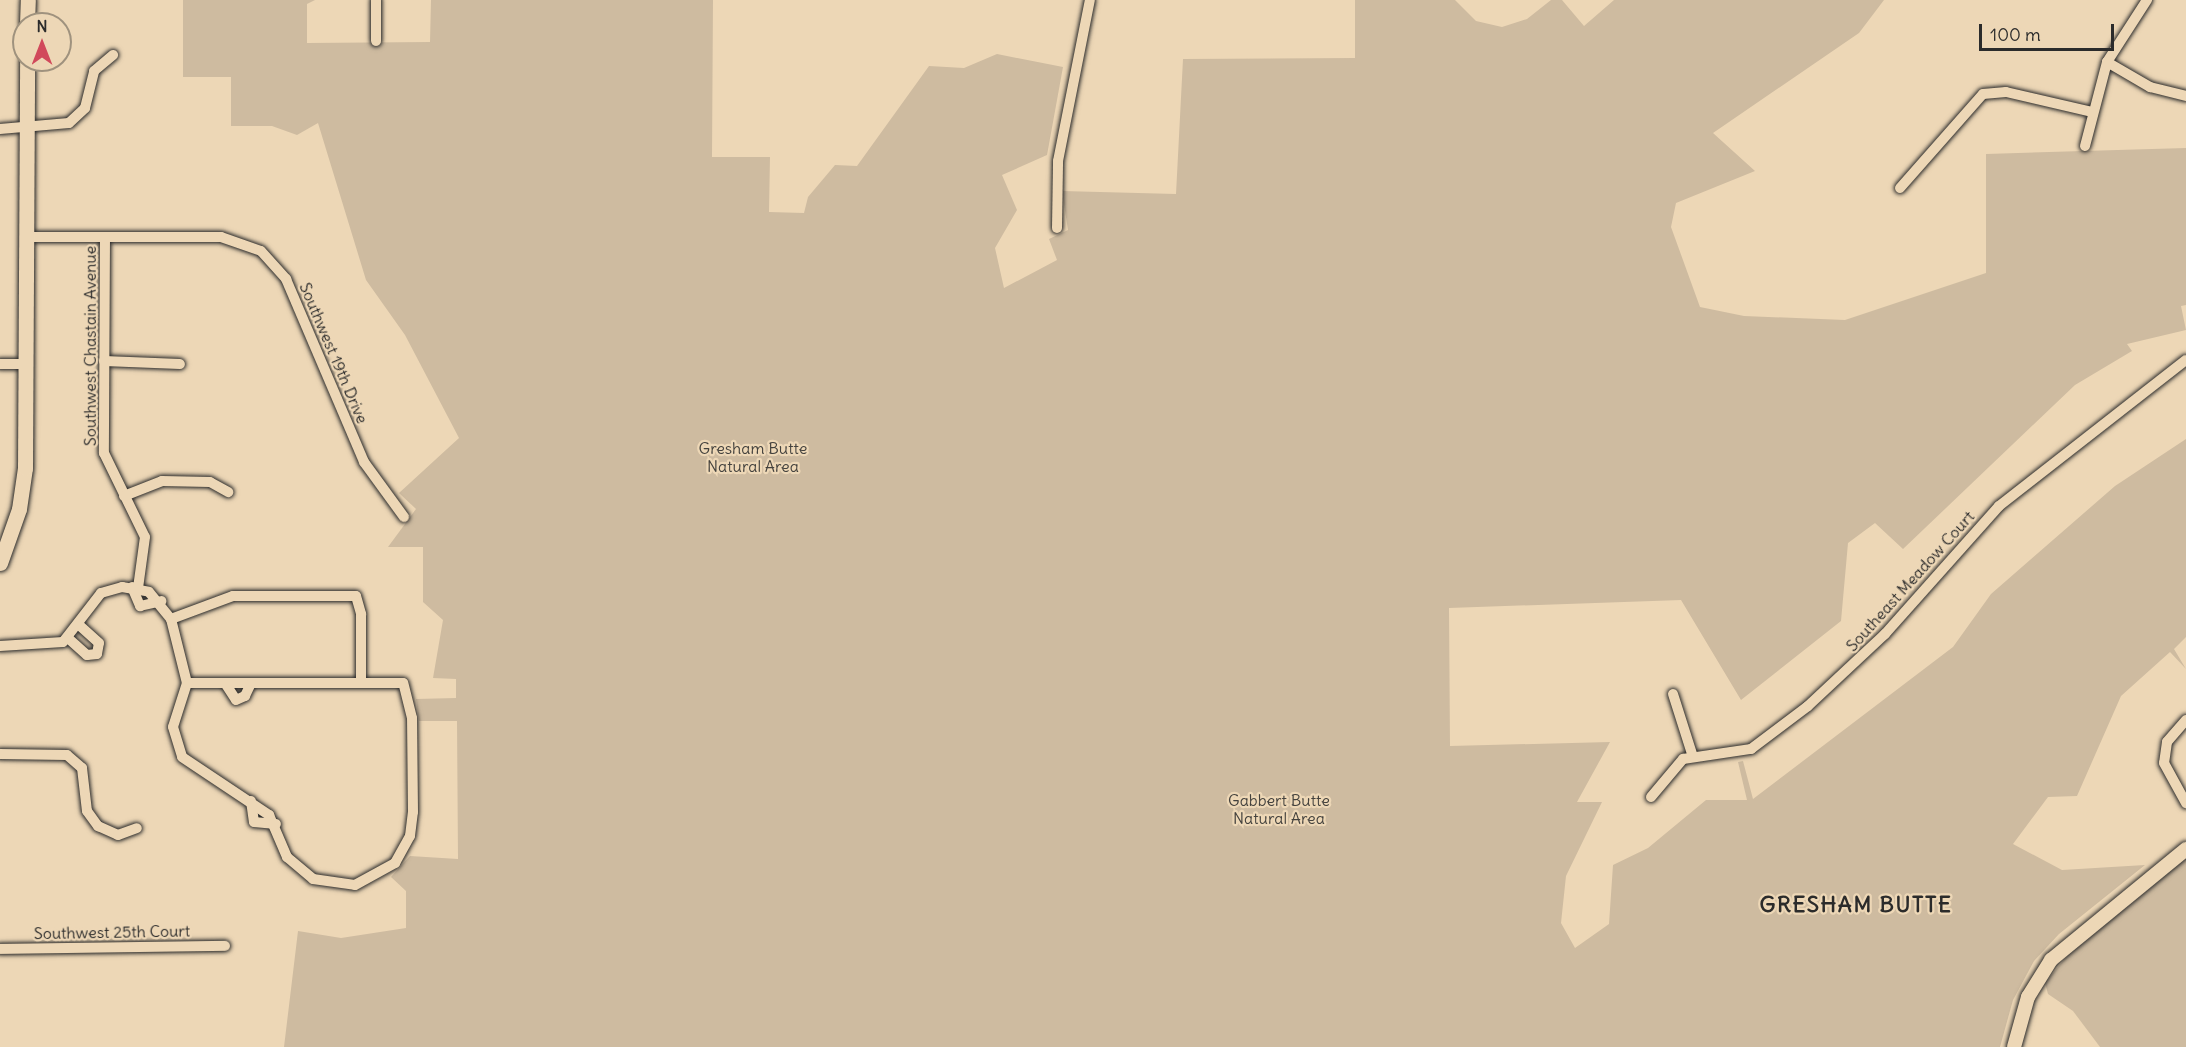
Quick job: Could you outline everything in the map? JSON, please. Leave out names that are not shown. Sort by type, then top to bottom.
[{"type":"main road","points":[[0,563],[24,482],[27,72]]},
{"type":"street","points":[[376,0],[376,40]]},
{"type":"street","points":[[1057,228],[1058,161],[1090,0]]},
{"type":"street","points":[[2085,146],[2092,112],[2107,62],[2147,0]]},
{"type":"street","points":[[0,129],[61,127],[79,116],[94,71],[113,55]]},
{"type":"street","points":[[2107,62],[2151,87],[2186,96]]},
{"type":"street","points":[[1900,188],[1983,94],[2006,92],[2092,112]]},
{"type":"street","name":"Southwest 19th Drive","points":[[27,237],[221,237],[269,258],[291,288],[364,462],[404,517]]},
{"type":"street","name":"Southwest Chastain Avenue","points":[[105,237],[104,453],[146,537],[135,587]]},
{"type":"street","name":"Southeast Meadow Court","points":[[1692,754],[1740,752],[1768,738],[1842,676],[1999,506],[2186,360]]},
{"type":"street","points":[[104,361],[180,364]]},
{"type":"street","points":[[0,364],[26,364]]},
{"type":"street","points":[[124,496],[162,481],[210,482],[228,492]]},
{"type":"street","points":[[135,587],[140,606],[161,601]]},
{"type":"street","points":[[0,646],[43,647],[69,639],[80,626],[100,593],[135,587],[161,601],[171,619],[187,683],[172,727],[177,749],[188,763],[251,801],[276,824],[293,865],[324,883],[365,882],[395,863],[413,819],[412,718],[403,684],[187,683]]},
{"type":"street","points":[[171,619],[233,596],[356,596],[361,614],[361,683]]},
{"type":"street","points":[[69,639],[87,655],[97,654],[97,639],[80,626]]},
{"type":"street","points":[[225,683],[236,700],[245,696],[251,683]]},
{"type":"street","points":[[1651,797],[1692,754],[1673,694]]},
{"type":"street","points":[[2186,720],[2167,742],[2164,762],[2186,803]]},
{"type":"street","points":[[0,754],[67,755],[82,768],[90,818],[118,835],[137,828]]},
{"type":"street","points":[[2014,1047],[2028,997],[2051,960],[2186,849]]},
{"type":"street","name":"Southwest 25th Court","points":[[0,949],[225,946]]},
{"type":"green space","points":[[183,0],[315,0],[307,4],[307,43],[430,42],[431,0],[713,0],[712,157],[770,157],[769,212],[804,213],[808,197],[835,165],[857,166],[929,66],[964,68],[997,54],[1063,67],[1047,155],[1002,175],[1017,210],[995,248],[1004,288],[1057,260],[1049,239],[1068,230],[1062,191],[1176,194],[1183,59],[1355,58],[1355,0],[1455,0],[1476,21],[1502,27],[1527,19],[1551,0],[1562,0],[1584,26],[1614,0],[1884,0],[1859,33],[1713,133],[1755,171],[1676,203],[1671,227],[1700,307],[1744,316],[1845,320],[1986,273],[1986,154],[2186,148],[2186,305],[2181,306],[2186,330],[2127,344],[2132,351],[2075,385],[1903,549],[1875,523],[1848,543],[1841,621],[1741,700],[1681,600],[1449,608],[1450,746],[1610,742],[1577,802],[1602,802],[1566,876],[1561,923],[1575,948],[1609,924],[1613,865],[1648,848],[1706,800],[1747,800],[1738,762],[1743,761],[1753,799],[1953,647],[1991,594],[2115,486],[2186,439],[2186,637],[2174,649],[2186,669],[2170,652],[2121,696],[2077,796],[2048,797],[2013,844],[2062,870],[2145,865],[2059,934],[2034,961],[2013,1000],[2000,1047],[284,1047],[298,931],[341,938],[406,928],[406,891],[391,877],[410,856],[458,859],[457,721],[419,721],[416,699],[456,698],[456,679],[433,678],[443,620],[423,602],[423,547],[388,547],[416,509],[399,493],[459,438],[405,335],[366,280],[318,123],[297,135],[272,126],[231,126],[231,77],[183,77]]},
{"type":"green space","points":[[2186,858],[2186,1047],[2100,1047],[2073,1011],[2048,994],[2045,983],[2077,944]]},
{"type":"district","name":"GRESHAM BUTTE","points":[[1856,905]]},
{"type":"park label","name":"Gresham Butte Natural Area","points":[[753,457]]},
{"type":"park label","name":"Gabbert Butte Natural Area","points":[[1279,809]]}]
